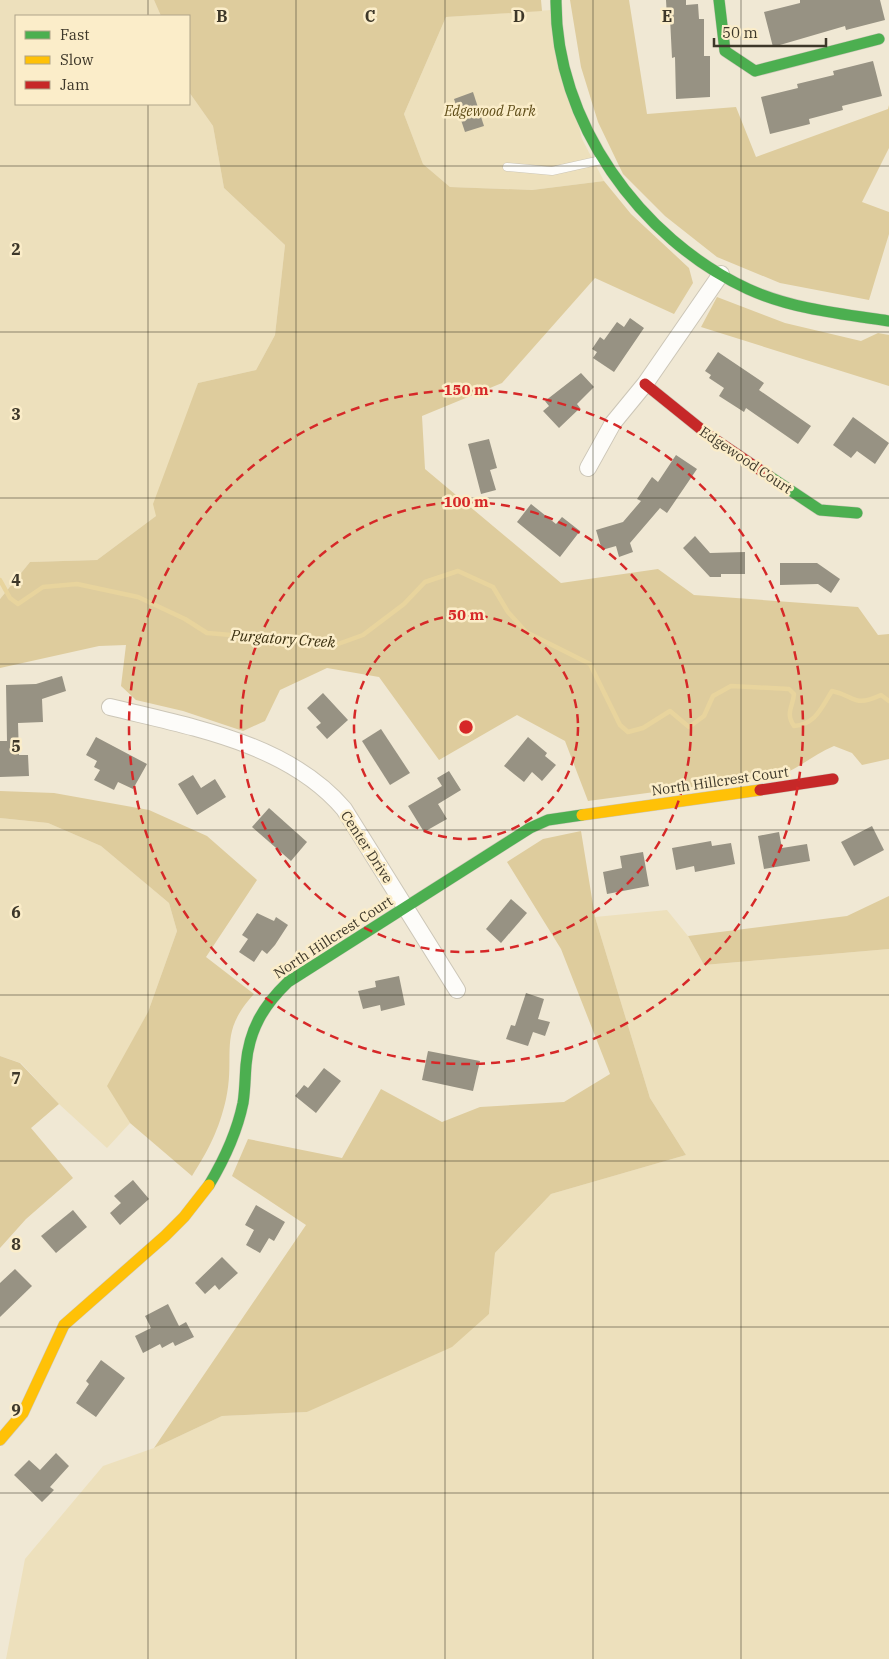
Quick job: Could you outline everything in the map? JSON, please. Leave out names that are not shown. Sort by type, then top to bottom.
[{"type":"street","points":[[556,0],[560,49],[573,93],[590,134],[604,160],[612,174],[639,209],[672,240],[721,274],[749,289],[791,304],[889,321]]},
{"type":"street","points":[[719,0],[725,51],[755,71],[879,39]]},
{"type":"street","points":[[588,468],[613,423],[645,384],[721,274]]},
{"type":"street","name":"Edgewood Court","points":[[645,384],[706,434],[820,510],[857,513]]},
{"type":"street","name":"Center Drive","points":[[110,707],[227,738],[268,755],[312,778],[329,791],[344,809],[457,990]]},
{"type":"street","name":"North Hillcrest Court","points":[[0,1440],[25,1411],[38,1387],[52,1343],[64,1325],[168,1234],[196,1204],[211,1181],[236,1128],[243,1100],[251,1032],[259,1013],[288,982],[530,828],[548,820],[833,779]]},
{"type":"lane","points":[[507,168],[552,170],[604,160]]},
{"type":"green space","points":[[0,0],[154,0],[161,15],[15,15],[15,105],[190,105],[190,93],[213,126],[224,188],[285,245],[275,335],[256,370],[198,383],[156,516],[97,560],[30,562],[0,599]]},
{"type":"green space","name":"Edgewood Park","points":[[551,10],[582,139],[604,181],[532,190],[450,187],[423,164],[404,114],[446,17]]},
{"type":"green space","points":[[0,818],[48,823],[101,846],[169,903],[177,931],[148,1012],[108,1086],[130,1123],[107,1148],[59,1104],[21,1063],[0,1056]]},
{"type":"green space","points":[[667,910],[688,936],[704,965],[889,949],[889,1659],[6,1659],[25,1559],[103,1466],[154,1448],[222,1416],[307,1412],[489,1314],[495,1253],[551,1194],[686,1155],[650,1098],[595,917]]},
{"type":"shaded area","points":[[154,0],[541,0],[542,11],[446,17],[404,114],[423,164],[450,187],[532,190],[604,181],[631,214],[689,268],[693,283],[674,314],[595,278],[502,383],[422,416],[425,469],[561,583],[658,569],[694,595],[858,607],[878,635],[889,634],[889,759],[862,765],[852,753],[834,746],[780,775],[588,801],[565,741],[517,715],[439,760],[379,677],[327,668],[280,690],[265,721],[243,731],[183,711],[136,700],[121,686],[126,645],[99,646],[0,668],[0,599],[30,562],[97,560],[156,516],[153,504],[198,383],[256,370],[275,335],[285,245],[224,188],[213,126],[190,93],[190,15],[161,15]]},
{"type":"shaded area","points":[[570,0],[629,0],[647,114],[736,107],[756,157],[888,109],[889,105],[889,148],[862,202],[889,212],[889,234],[869,300],[780,283],[717,257],[665,216],[623,174],[598,122],[581,67]]},
{"type":"shaded area","points":[[717,297],[785,323],[861,341],[878,333],[889,335],[889,386],[701,327]]},
{"type":"shaded area","points":[[0,791],[54,793],[149,810],[207,836],[257,880],[206,957],[254,994],[235,1021],[230,1045],[229,1083],[223,1110],[213,1139],[192,1176],[130,1123],[107,1086],[148,1012],[177,931],[169,903],[101,846],[48,823],[0,818]]},
{"type":"shaded area","points":[[581,831],[595,917],[650,1098],[686,1155],[551,1194],[495,1253],[489,1314],[452,1347],[307,1412],[222,1416],[154,1448],[306,1225],[232,1176],[248,1139],[342,1158],[381,1089],[442,1122],[480,1107],[564,1102],[610,1074],[561,949],[507,862],[543,839]]},
{"type":"shaded area","points":[[889,896],[889,949],[704,965],[688,936],[847,916]]},
{"type":"shaded area","points":[[0,1056],[20,1063],[59,1104],[31,1128],[73,1178],[26,1219],[0,1248]]},
{"type":"building","points":[[666,0],[686,0],[686,5],[698,4],[699,19],[704,19],[704,56],[710,56],[710,97],[676,99],[675,57],[672,58],[670,18],[667,18]]},
{"type":"building","points":[[800,0],[880,0],[885,20],[846,30],[845,26],[773,47],[764,12],[800,3]]},
{"type":"building","points":[[873,61],[882,96],[842,106],[843,110],[809,119],[810,124],[770,134],[761,97],[798,88],[797,84],[834,75],[833,71]]},
{"type":"building","points":[[473,92],[484,126],[465,132],[454,99]]},
{"type":"building","points":[[630,318],[644,328],[614,372],[593,358],[597,352],[592,349],[600,337],[604,340],[617,322],[624,327]]},
{"type":"building","points":[[718,352],[764,383],[759,390],[811,426],[798,444],[746,408],[744,412],[719,396],[724,388],[709,378],[711,375],[705,371]]},
{"type":"building","points":[[581,373],[594,387],[577,404],[580,408],[559,428],[543,411],[549,406],[545,401]]},
{"type":"building","points":[[853,417],[889,443],[875,464],[857,451],[851,458],[833,445]]},
{"type":"building","points":[[489,439],[497,468],[490,470],[496,490],[481,494],[468,444]]},
{"type":"building","points":[[676,455],[697,469],[667,513],[660,508],[630,543],[633,552],[619,557],[616,546],[602,550],[596,530],[623,522],[641,501],[637,499],[652,477],[658,482]]},
{"type":"building","points":[[531,504],[556,524],[562,517],[580,531],[560,557],[517,522]]},
{"type":"building","points":[[695,536],[710,553],[745,552],[745,574],[721,574],[721,577],[710,577],[683,548]]},
{"type":"building","points":[[780,563],[817,563],[840,579],[831,593],[818,584],[780,585]]},
{"type":"building","points":[[62,676],[66,691],[42,699],[43,722],[18,723],[19,755],[28,755],[29,776],[0,777],[0,741],[7,741],[6,685],[36,684]]},
{"type":"building","points":[[323,693],[348,720],[327,739],[316,727],[321,723],[307,708]]},
{"type":"building","points":[[381,729],[410,773],[390,785],[362,741]]},
{"type":"building","points":[[96,737],[147,764],[133,789],[118,782],[114,790],[94,780],[100,770],[94,767],[97,761],[86,755]]},
{"type":"building","points":[[528,737],[547,753],[545,756],[556,765],[542,781],[532,772],[524,782],[504,766]]},
{"type":"building","points":[[449,771],[461,790],[438,804],[447,819],[424,832],[408,806],[442,786],[437,778]]},
{"type":"building","points":[[193,775],[201,788],[215,779],[226,797],[197,815],[178,784]]},
{"type":"building","points":[[269,808],[307,842],[291,861],[252,827]]},
{"type":"building","points":[[872,826],[884,850],[854,866],[841,842]]},
{"type":"building","points":[[779,832],[782,848],[807,844],[810,861],[764,869],[758,836]]},
{"type":"building","points":[[711,841],[712,846],[731,843],[735,864],[695,872],[694,866],[676,870],[672,848]]},
{"type":"building","points":[[643,852],[649,886],[607,894],[603,872],[622,868],[620,856]]},
{"type":"building","points":[[511,899],[527,913],[501,943],[486,929]]},
{"type":"building","points":[[257,913],[274,921],[276,917],[288,925],[267,954],[262,950],[254,962],[239,952],[248,939],[242,935]]},
{"type":"building","points":[[399,976],[405,1005],[381,1011],[380,1005],[363,1009],[358,991],[376,987],[375,981]]},
{"type":"building","points":[[526,993],[544,999],[538,1019],[550,1022],[545,1036],[533,1032],[528,1046],[506,1039],[511,1025],[515,1026]]},
{"type":"building","points":[[428,1051],[480,1061],[473,1091],[422,1080]]},
{"type":"building","points":[[324,1068],[341,1081],[316,1113],[295,1096],[304,1085],[308,1088]]},
{"type":"building","points":[[133,1180],[149,1199],[120,1225],[110,1213],[121,1203],[114,1196]]},
{"type":"building","points":[[256,1205],[285,1222],[274,1241],[269,1238],[260,1253],[246,1245],[254,1230],[245,1225]]},
{"type":"building","points":[[73,1210],[87,1227],[56,1253],[41,1236]]},
{"type":"building","points":[[222,1257],[238,1273],[219,1290],[215,1285],[205,1294],[195,1283]]},
{"type":"building","points":[[15,1269],[32,1286],[0,1317],[0,1283]]},
{"type":"building","points":[[168,1304],[179,1326],[186,1322],[194,1337],[175,1346],[173,1342],[162,1348],[160,1344],[143,1353],[135,1336],[151,1328],[145,1316]]},
{"type":"building","points":[[101,1360],[125,1378],[96,1417],[76,1403],[89,1384],[86,1381]]},
{"type":"building","points":[[56,1453],[69,1466],[50,1487],[54,1490],[42,1502],[14,1475],[29,1460],[40,1470]]},
{"type":"waterway","name":"Purgatory Creek","points":[[0,580],[10,598],[18,604],[43,587],[77,584],[138,597],[185,619],[207,633],[338,644],[363,635],[404,604],[425,582],[458,571],[493,587],[508,612],[526,632],[590,664],[620,725],[628,732],[643,728],[670,711],[689,727],[704,716],[713,696],[731,686],[789,689],[794,694],[790,714],[794,726],[813,719],[832,691],[860,701],[881,695],[889,701]]},
{"type":"traffic: fast","points":[[556,0],[560,45],[570,89],[588,131],[611,171],[640,207],[672,240],[709,267],[748,289],[765,296],[817,310],[889,321]]},
{"type":"traffic: fast","points":[[719,0],[725,51],[755,71],[879,39]]},
{"type":"traffic: fast","points":[[769,476],[820,510],[857,513]]},
{"type":"traffic: fast","points":[[209,1185],[220,1166],[237,1125],[244,1098],[246,1065],[254,1030],[271,1000],[288,982],[530,828],[548,820],[582,815]]},
{"type":"traffic: slow","points":[[582,815],[760,790]]},
{"type":"traffic: slow","points":[[0,1440],[23,1413],[64,1325],[165,1236],[184,1217],[209,1185]]},
{"type":"traffic: jam","points":[[645,384],[707,434],[769,476]]},
{"type":"traffic: jam","points":[[760,790],[833,779]]}]
